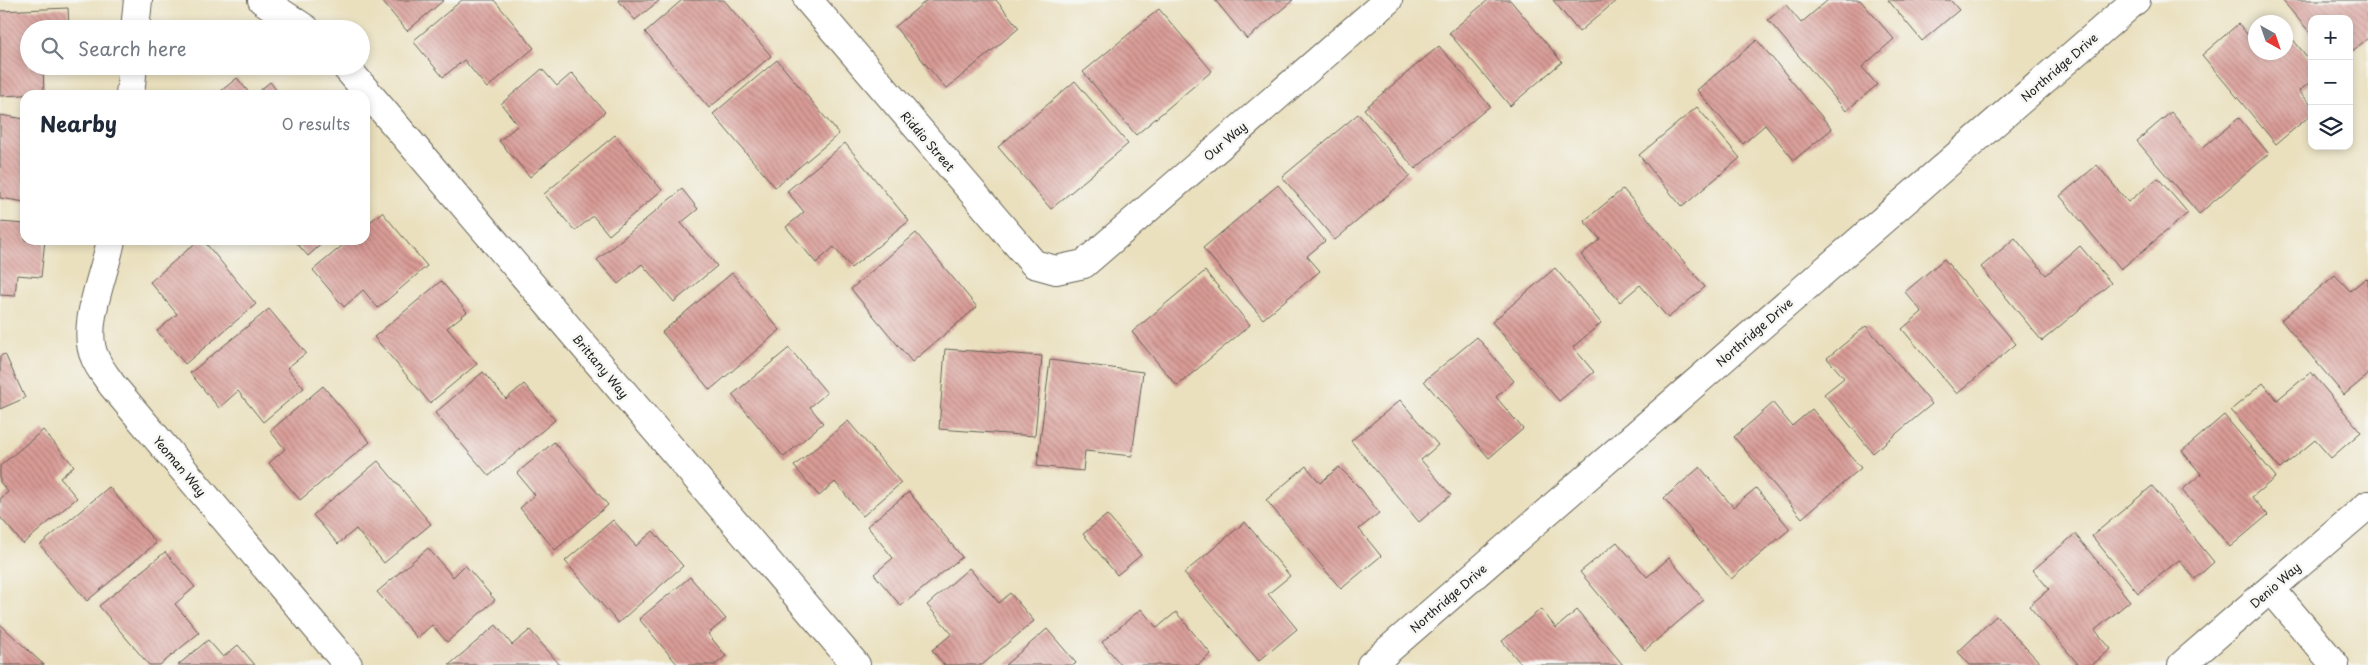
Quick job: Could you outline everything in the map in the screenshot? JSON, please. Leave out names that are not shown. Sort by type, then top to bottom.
[{"type":"street","points":[[137,20],[138,0]]},
{"type":"street","points":[[262,0],[292,20]]},
{"type":"street","name":"Riddio Street","points":[[808,0],[1034,264],[1056,270]]},
{"type":"street","name":"Our Way","points":[[1056,270],[1084,264],[1388,0]]},
{"type":"street","name":"Northridge Drive","points":[[1371,665],[2136,0]]},
{"type":"street","points":[[131,90],[132,75]]},
{"type":"street","name":"Brittany Way","points":[[353,75],[365,90]]},
{"type":"street","name":"Brittany Way","points":[[370,95],[856,665]]},
{"type":"street","name":"Yeoman Way","points":[[110,245],[89,322],[94,357],[112,385],[348,665]]},
{"type":"street","name":"Denio Way","points":[[2182,665],[2368,506]]},
{"type":"street","points":[[2271,589],[2335,665]]},
{"type":"building","points":[[381,0],[444,0],[407,31]]},
{"type":"building","points":[[462,0],[494,0],[534,48],[487,88],[464,60],[443,77],[413,41]]},
{"type":"building","points":[[618,0],[660,0],[635,20]]},
{"type":"building","points":[[682,0],[724,0],[771,56],[709,108],[645,32]]},
{"type":"building","points":[[927,0],[996,0],[1019,28],[946,89],[895,27]]},
{"type":"building","points":[[1215,0],[1293,0],[1247,39]]},
{"type":"building","points":[[1488,0],[1510,0],[1562,62],[1510,106],[1449,33]]},
{"type":"building","points":[[1553,0],[1617,0],[1579,32]]},
{"type":"building","points":[[1828,0],[1860,0],[1894,39],[1862,67],[1877,85],[1846,111],[1768,20],[1786,5],[1801,23]]},
{"type":"building","points":[[1888,0],[1950,0],[1959,10],[1922,41]]},
{"type":"building","points":[[2282,0],[2368,0],[2368,38],[2353,51],[2353,15],[2308,15],[2308,30]]},
{"type":"building","points":[[68,8],[69,20],[20,20],[20,75],[43,75],[44,90],[20,90],[20,95],[0,96],[0,11]]},
{"type":"building","points":[[1159,9],[1212,71],[1136,135],[1083,72]]},
{"type":"building","points":[[2238,24],[2248,35],[2248,60],[2293,60],[2293,40],[2308,58],[2308,84],[2299,91],[2308,101],[2308,117],[2276,144],[2202,55]]},
{"type":"building","points":[[1757,40],[1832,129],[1794,160],[1765,125],[1743,144],[1697,90]]},
{"type":"building","points":[[1439,46],[1490,106],[1415,169],[1364,109]]},
{"type":"building","points":[[777,60],[839,134],[775,187],[713,114]]},
{"type":"building","points":[[542,69],[557,86],[572,73],[605,112],[530,177],[499,141],[518,125],[501,104]]},
{"type":"building","points":[[237,78],[247,90],[222,90]]},
{"type":"building","points":[[1075,81],[1128,144],[1051,209],[998,147]]},
{"type":"building","points":[[270,82],[276,90],[260,90]]},
{"type":"building","points":[[1697,107],[1740,158],[1682,207],[1639,155]]},
{"type":"building","points":[[2171,112],[2202,148],[2239,118],[2269,154],[2199,214],[2137,141]]},
{"type":"building","points":[[1358,114],[1410,176],[1335,240],[1282,177]]},
{"type":"building","points":[[0,115],[20,118],[20,201],[0,198]]},
{"type":"building","points":[[615,135],[662,190],[609,235],[593,216],[575,231],[544,194]]},
{"type":"building","points":[[845,143],[909,221],[851,268],[834,247],[816,263],[786,227],[804,212],[787,191]]},
{"type":"building","points":[[2097,165],[2128,202],[2158,178],[2188,213],[2121,269],[2060,196]]},
{"type":"building","points":[[1278,185],[1325,241],[1307,256],[1320,271],[1263,319],[1203,248]]},
{"type":"building","points":[[682,189],[698,209],[681,223],[717,266],[674,302],[642,264],[618,284],[597,260]]},
{"type":"building","points":[[1623,189],[1705,287],[1668,318],[1640,285],[1620,302],[1581,255],[1600,239],[1584,221]]},
{"type":"building","points":[[382,212],[427,266],[378,308],[363,290],[344,307],[313,270],[343,245],[370,245],[370,222]]},
{"type":"building","points":[[0,222],[20,224],[20,245],[44,245],[41,277],[17,275],[15,296],[0,295]]},
{"type":"building","points":[[916,233],[977,307],[912,362],[851,289]]},
{"type":"building","points":[[2015,238],[2046,275],[2080,246],[2111,283],[2042,341],[1981,267]]},
{"type":"building","points":[[193,245],[207,245],[256,304],[185,364],[157,331],[177,314],[150,282]]},
{"type":"building","points":[[298,245],[320,245],[308,256]]},
{"type":"building","points":[[1944,259],[2016,344],[1957,394],[1902,329],[1922,312],[1905,292]]},
{"type":"building","points":[[1555,268],[1601,323],[1573,347],[1594,372],[1559,401],[1492,322]]},
{"type":"building","points":[[1205,271],[1250,325],[1177,386],[1132,332]]},
{"type":"building","points":[[732,273],[780,330],[710,390],[662,332]]},
{"type":"building","points":[[2335,275],[2350,291],[2366,278],[2368,280],[2368,375],[2344,395],[2281,320]]},
{"type":"building","points":[[441,281],[467,312],[447,328],[477,364],[430,403],[374,337]]},
{"type":"building","points":[[269,309],[306,353],[287,368],[304,388],[263,422],[238,391],[219,408],[190,373]]},
{"type":"building","points":[[1866,326],[1932,404],[1873,453],[1824,394],[1844,378],[1827,358]]},
{"type":"building","points":[[1477,337],[1514,381],[1496,397],[1523,429],[1489,458],[1424,381]]},
{"type":"building","points":[[789,348],[827,393],[810,407],[823,423],[784,457],[732,395]]},
{"type":"building","points":[[945,349],[1042,356],[1035,436],[939,429]]},
{"type":"building","points":[[5,354],[25,398],[0,409],[0,356]]},
{"type":"building","points":[[1050,360],[1143,372],[1132,456],[1085,451],[1083,471],[1037,466]]},
{"type":"building","points":[[483,372],[506,399],[524,384],[555,420],[489,476],[435,413]]},
{"type":"building","points":[[2311,372],[2361,432],[2331,458],[2315,440],[2280,469],[2231,410],[2263,383],[2277,400]]},
{"type":"building","points":[[323,386],[370,442],[300,500],[269,463],[285,449],[270,431]]},
{"type":"building","points":[[1400,400],[1438,445],[1421,460],[1451,495],[1419,522],[1351,441]]},
{"type":"building","points":[[1773,403],[1792,426],[1812,409],[1861,468],[1802,518],[1734,437]]},
{"type":"building","points":[[2224,415],[2276,477],[2252,497],[2268,515],[2230,547],[2182,490],[2201,474],[2182,451]]},
{"type":"building","points":[[848,421],[901,483],[863,516],[835,482],[819,496],[794,466]]},
{"type":"building","points":[[43,430],[74,466],[60,478],[77,498],[23,544],[0,517],[0,499],[8,492],[0,482],[0,466]]},
{"type":"building","points":[[554,442],[608,505],[555,550],[520,508],[535,495],[517,473]]},
{"type":"building","points":[[378,461],[431,524],[384,563],[356,529],[338,544],[313,515]]},
{"type":"building","points":[[1306,466],[1320,483],[1339,467],[1362,490],[1379,513],[1359,529],[1381,556],[1341,589],[1266,500]]},
{"type":"building","points":[[1700,467],[1733,507],[1756,488],[1790,529],[1731,579],[1664,498]]},
{"type":"building","points":[[2152,486],[2214,562],[2195,579],[2179,560],[2138,593],[2092,536]]},
{"type":"building","points":[[109,487],[156,543],[87,601],[40,545]]},
{"type":"building","points":[[909,492],[962,557],[901,606],[874,574],[893,558],[867,526]]},
{"type":"building","points":[[1107,515],[1141,555],[1117,575],[1083,534]]},
{"type":"building","points":[[613,520],[636,546],[653,531],[683,566],[618,623],[565,561]]},
{"type":"building","points":[[1245,522],[1290,576],[1268,594],[1297,629],[1259,661],[1184,573]]},
{"type":"building","points":[[2075,534],[2130,601],[2095,630],[2111,649],[2092,665],[2079,665],[2029,606],[2049,589],[2033,570]]},
{"type":"building","points":[[1617,542],[1647,577],[1669,558],[1704,600],[1645,650],[1580,572]]},
{"type":"building","points":[[428,548],[453,577],[465,565],[495,600],[447,642],[432,625],[417,638],[377,592]]},
{"type":"building","points":[[165,552],[195,587],[175,604],[199,633],[160,665],[149,665],[99,606]]},
{"type":"building","points":[[969,568],[999,603],[1010,593],[1034,621],[982,665],[944,665],[932,650],[952,634],[927,605]]},
{"type":"building","points":[[690,577],[726,619],[708,634],[726,656],[715,665],[678,665],[639,619]]},
{"type":"building","points":[[1141,609],[1157,628],[1176,612],[1211,654],[1198,665],[1121,665],[1102,642]]},
{"type":"building","points":[[1541,609],[1556,628],[1577,610],[1623,665],[1522,665],[1502,641]]},
{"type":"building","points":[[1996,616],[2042,665],[1970,665],[1958,652]]},
{"type":"building","points":[[0,624],[44,665],[0,665]]},
{"type":"building","points":[[496,625],[512,645],[530,630],[560,665],[449,665]]},
{"type":"building","points":[[1047,629],[1076,663],[1074,665],[1005,665]]},
{"type":"building","points":[[208,640],[223,657],[238,645],[255,665],[178,665]]}]
